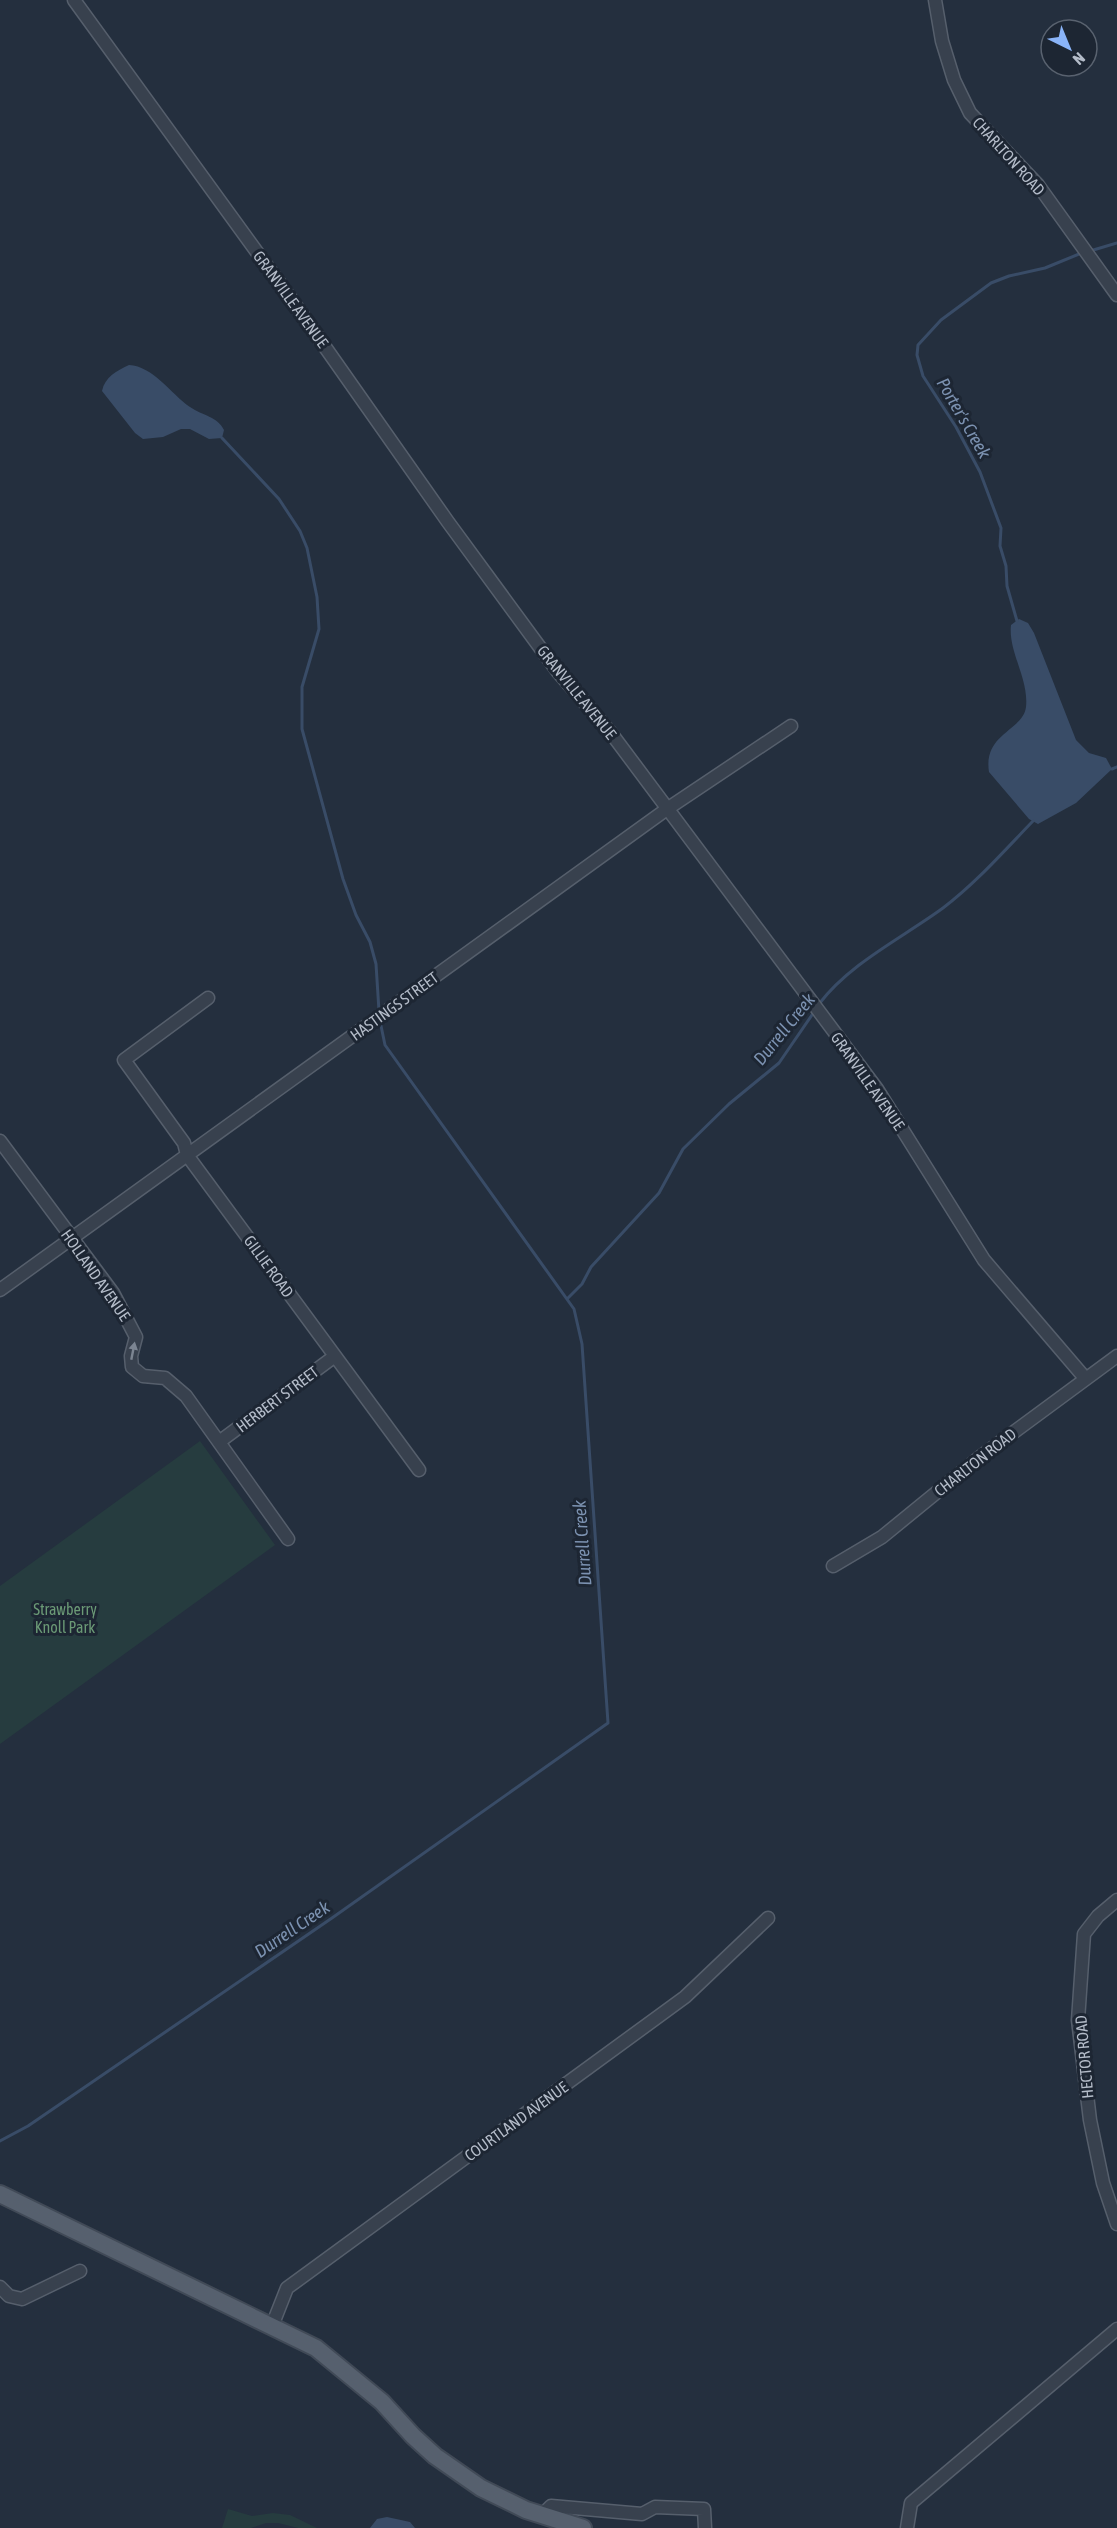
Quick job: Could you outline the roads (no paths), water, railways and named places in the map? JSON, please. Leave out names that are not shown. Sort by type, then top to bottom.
[{"type":"main road","points":[[0,2194],[316,2348],[382,2402],[435,2456],[481,2488],[541,2516],[583,2528]]},
{"type":"street","name":"GRANVILLE AVENUE","points":[[74,0],[558,672],[611,733],[877,1089],[984,1260],[1085,1378]]},
{"type":"street","name":"CHARLTON ROAD","points":[[935,0],[942,41],[954,80],[970,113],[1038,185],[1117,295]]},
{"type":"street","name":"HASTINGS STREET","points":[[0,1290],[667,809],[791,726]]},
{"type":"street","name":"GILLIE ROAD","points":[[208,998],[124,1060],[184,1143],[187,1155],[419,1470]]},
{"type":"street","name":"HOLLAND AVENUE","points":[[0,1141],[112,1293],[136,1337],[131,1356],[132,1367],[143,1376],[165,1378],[186,1396],[288,1539]]},
{"type":"street","name":"HERBERT STREET","points":[[219,1442],[335,1356]]},
{"type":"street","name":"CHARLTON ROAD","points":[[833,1566],[882,1537],[980,1457],[1117,1356]]},
{"type":"street","name":"HECTOR ROAD","points":[[1117,1900],[1098,1916],[1084,1934],[1078,2020],[1090,2120],[1103,2183],[1117,2224]]},
{"type":"street","name":"COURTLAND AVENUE","points":[[272,2326],[287,2288],[685,1997],[768,1918]]},
{"type":"street","points":[[0,2287],[9,2296],[22,2299],[80,2271]]},
{"type":"street","points":[[907,2528],[910,2503],[1117,2329]]},
{"type":"street","points":[[541,2516],[551,2506],[642,2514],[655,2506],[704,2509],[705,2528]]},
{"type":"water","points":[[129,365],[154,375],[183,402],[218,422],[224,430],[222,438],[209,439],[190,429],[181,429],[163,437],[143,439],[135,433],[102,391],[112,375]]},
{"type":"water","points":[[1019,619],[1028,623],[1034,633],[1076,740],[1089,753],[1106,758],[1112,769],[1076,803],[1038,824],[1029,819],[989,772],[992,749],[997,741],[1018,722],[1026,707],[1024,686],[1011,635],[1011,625]]},
{"type":"water","points":[[387,2517],[410,2522],[415,2528],[370,2528],[377,2519]]},
{"type":"waterway","name":"Porter's Creek","points":[[1090,251],[1117,243]]},
{"type":"waterway","name":"Porter's Creek","points":[[1017,621],[1007,586],[1006,566],[1000,546],[1001,528],[980,472],[956,427],[923,376],[917,355],[918,345],[941,320],[991,283],[1009,276],[1045,268],[1084,252]]},
{"type":"waterway","points":[[222,438],[279,499],[300,531],[307,548],[317,597],[319,629],[302,687],[302,729],[343,879],[356,915],[370,942],[376,964],[379,1011]]},
{"type":"waterway","name":"Durrell Creek","points":[[1112,769],[1117,767]]},
{"type":"waterway","name":"Durrell Creek","points":[[819,1004],[832,989],[861,964],[943,908],[967,888],[1033,821]]},
{"type":"waterway","name":"Durrell Creek","points":[[568,1298],[582,1284],[591,1267],[659,1193],[683,1149],[729,1104],[779,1063],[814,1012]]},
{"type":"waterway","name":"Durrell Creek","points":[[0,2141],[28,2126],[332,1918],[608,1723],[582,1344],[574,1309],[385,1045],[380,1021]]},
{"type":"park label","name":"Strawberry Knoll Park","points":[[65,1618]]}]
